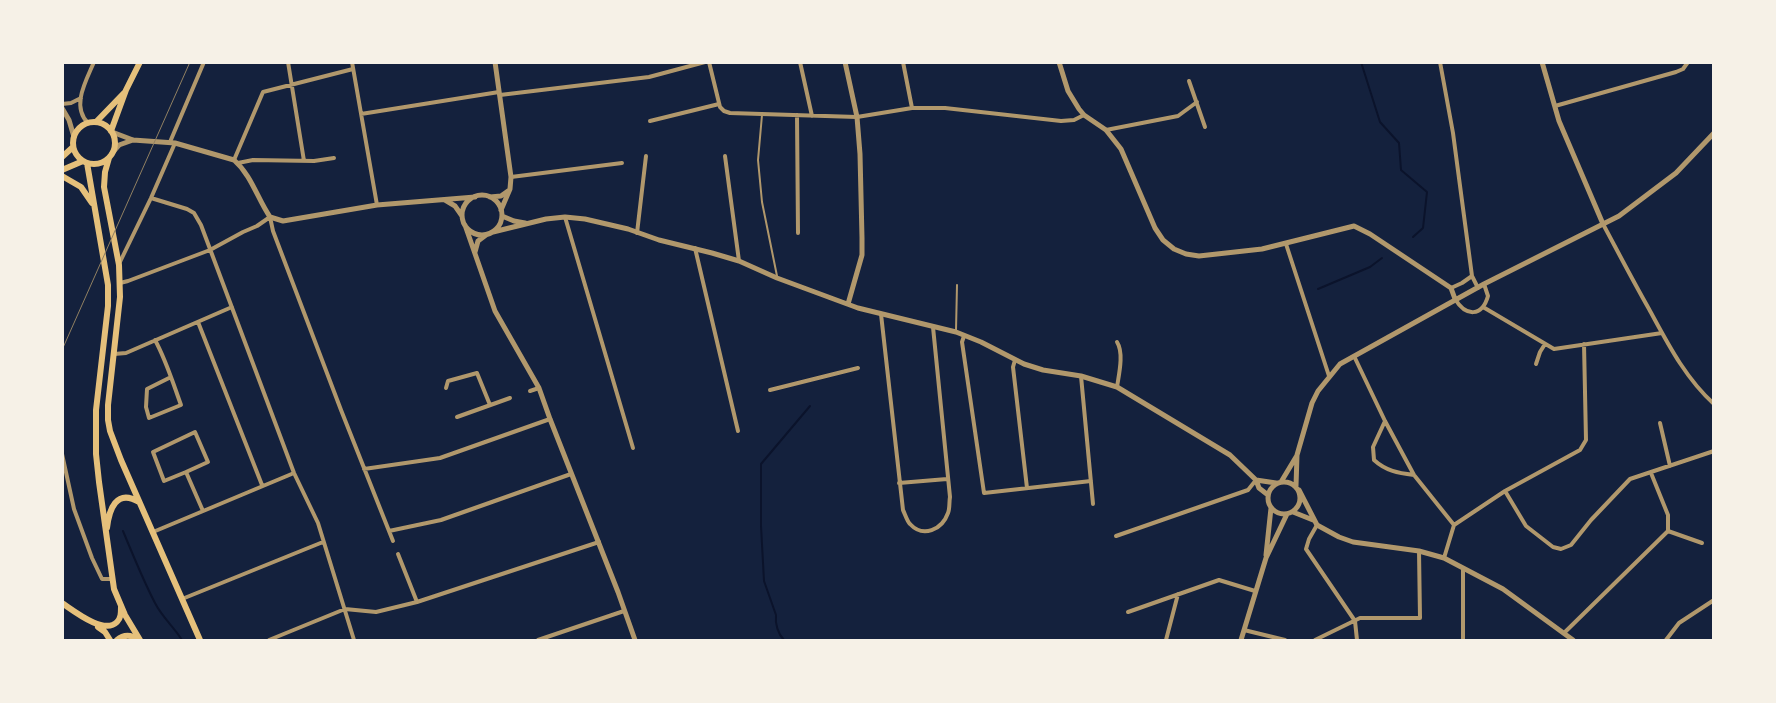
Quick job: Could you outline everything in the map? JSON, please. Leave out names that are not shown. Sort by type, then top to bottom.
[{"type":"main road","points":[[111,132],[126,90],[140,62]]},
{"type":"main road","points":[[126,90],[92,122],[79,128],[74,137],[73,148],[77,156],[85,162],[106,270],[108,306],[96,410],[99,482],[106,541],[112,579],[120,607],[140,640]]},
{"type":"main road","points":[[92,122],[102,124],[111,132],[114,140],[104,188],[119,265],[120,283],[108,405],[110,431],[200,640]]},
{"type":"main road","points":[[62,157],[73,148]]},
{"type":"main road","points":[[62,170],[85,162],[98,164],[110,155]]},
{"type":"main road","points":[[62,176],[81,187],[89,197],[94,209]]},
{"type":"main road","points":[[106,541],[108,517],[112,506],[126,498],[140,503]]},
{"type":"main road","points":[[63,605],[105,627],[113,625],[120,616],[120,607]]},
{"type":"main road","points":[[91,621],[105,632],[110,640]]},
{"type":"main road","points":[[117,640],[128,636],[140,640]]},
{"type":"street","points":[[88,62],[90,72]]},
{"type":"street","points":[[92,122],[83,117],[80,110],[80,98],[94,62]]},
{"type":"street","points":[[119,265],[151,198],[171,142],[204,62]]},
{"type":"street","points":[[288,62],[304,161]]},
{"type":"street","points":[[352,62],[377,205]]},
{"type":"street","points":[[495,62],[512,177],[510,189],[501,213]]},
{"type":"street","points":[[361,114],[500,93],[649,76],[707,62],[719,104],[727,112],[857,117],[912,108],[945,108],[1061,121],[1074,120],[1084,115]]},
{"type":"street","points":[[800,62],[812,116]]},
{"type":"street","points":[[845,62],[857,117],[860,154],[862,256],[848,304]]},
{"type":"street","points":[[903,62],[912,108]]},
{"type":"street","points":[[1059,62],[1071,96],[1084,115],[1106,130],[1121,149],[1159,234],[1174,248],[1186,254],[1199,256],[1262,249],[1354,226],[1370,234],[1451,288],[1455,300],[1466,312],[1476,312],[1483,307],[1488,296],[1484,284]]},
{"type":"street","points":[[1440,62],[1453,133],[1472,276],[1478,288]]},
{"type":"street","points":[[1542,62],[1554,106],[1575,161],[1603,224],[1662,334],[1687,373],[1703,394],[1714,404]]},
{"type":"street","points":[[1554,106],[1676,72],[1683,69],[1688,62]]},
{"type":"street","points":[[236,162],[263,92],[353,69]]},
{"type":"street","points":[[1189,81],[1206,128]]},
{"type":"street","points":[[74,137],[62,106],[80,98]]},
{"type":"street","points":[[1106,130],[1178,116],[1197,102]]},
{"type":"street","points":[[650,121],[719,104]]},
{"type":"street","points":[[797,115],[798,233]]},
{"type":"street","points":[[111,132],[136,140],[171,142],[236,162],[260,159],[304,161],[334,158]]},
{"type":"street","points":[[1241,640],[1266,558],[1290,513],[1297,508],[1300,501],[1298,455],[1312,403],[1318,391],[1340,364],[1484,284],[1619,216],[1676,173],[1714,133]]},
{"type":"street","points":[[110,155],[120,145],[136,140]]},
{"type":"street","points":[[637,233],[646,156]]},
{"type":"street","points":[[725,156],[739,261]]},
{"type":"street","points":[[236,162],[249,176],[270,217],[273,232],[393,541]]},
{"type":"street","points":[[512,177],[622,163]]},
{"type":"street","points":[[270,217],[283,221],[377,205],[501,196],[510,189]]},
{"type":"street","points":[[463,218],[465,206],[475,197]]},
{"type":"street","points":[[490,197],[498,204],[501,213],[501,222],[493,232]]},
{"type":"street","points":[[151,198],[188,209],[194,213],[202,225],[294,473],[318,523],[354,640]]},
{"type":"street","points":[[438,200],[458,208],[463,218],[496,311],[539,388],[635,640]]},
{"type":"street","points":[[501,213],[514,221],[528,223]]},
{"type":"street","points":[[120,283],[210,250],[257,226],[270,217]]},
{"type":"street","points":[[565,217],[633,448]]},
{"type":"street","points":[[476,256],[478,242],[493,232],[528,223],[565,217],[586,219],[628,229],[739,261],[777,278],[848,304],[956,332],[981,342],[1016,360],[1043,370],[1081,376],[1116,387],[1230,455],[1256,480],[1259,488],[1268,495]]},
{"type":"street","points":[[465,225],[476,234],[487,235]]},
{"type":"street","points":[[1286,244],[1329,376]]},
{"type":"street","points":[[695,248],[738,431]]},
{"type":"street","points":[[1451,288],[1472,276]]},
{"type":"street","points":[[114,354],[126,352],[232,307]]},
{"type":"street","points":[[1483,307],[1554,349],[1662,334]]},
{"type":"street","points":[[881,314],[903,510],[909,524],[927,532],[938,528],[946,518],[949,511],[950,497],[933,326]]},
{"type":"street","points":[[198,322],[262,485]]},
{"type":"street","points":[[964,336],[962,342],[984,493],[1091,481]]},
{"type":"street","points":[[155,340],[162,353],[171,377],[181,404],[150,418],[146,407],[147,389],[171,377]]},
{"type":"street","points":[[1116,387],[1119,374],[1120,347],[1117,342]]},
{"type":"street","points":[[1536,364],[1545,344]]},
{"type":"street","points":[[1444,558],[1454,525],[1505,492],[1580,450],[1586,440],[1584,344]]},
{"type":"street","points":[[1354,356],[1414,475],[1454,525]]},
{"type":"street","points":[[1016,360],[1013,367],[1027,488]]},
{"type":"street","points":[[770,390],[858,368]]},
{"type":"street","points":[[446,388],[448,381],[477,373],[490,405]]},
{"type":"street","points":[[1081,376],[1093,504]]},
{"type":"street","points":[[530,391],[539,388]]},
{"type":"street","points":[[458,417],[510,398]]},
{"type":"street","points":[[364,469],[440,458],[550,419]]},
{"type":"street","points":[[1385,420],[1373,447],[1374,460],[1381,467],[1394,472],[1414,475]]},
{"type":"street","points":[[1660,423],[1670,466]]},
{"type":"street","points":[[195,432],[208,462],[186,472],[164,481],[153,452],[195,432]]},
{"type":"street","points":[[1505,492],[1526,526],[1553,547],[1561,548],[1571,545],[1591,520],[1630,479],[1714,451]]},
{"type":"street","points":[[62,454],[74,509],[92,558],[102,579],[112,579]]},
{"type":"street","points":[[1298,455],[1278,483],[1269,491],[1268,503],[1276,512],[1290,513],[1353,542],[1419,551],[1444,558],[1503,589],[1573,640]]},
{"type":"street","points":[[186,472],[203,510]]},
{"type":"street","points":[[152,532],[294,473]]},
{"type":"street","points":[[1564,633],[1668,531],[1668,515],[1651,473]]},
{"type":"street","points":[[389,531],[441,520],[571,474]]},
{"type":"street","points":[[900,483],[947,479]]},
{"type":"street","points":[[1256,480],[1278,483],[1286,481],[1298,488],[1315,523],[1306,549],[1355,621],[1357,640]]},
{"type":"street","points":[[1116,536],[1248,490],[1256,480]]},
{"type":"street","points":[[1266,558],[1271,508]]},
{"type":"street","points":[[1668,531],[1702,543]]},
{"type":"street","points":[[182,599],[323,542]]},
{"type":"street","points":[[268,640],[279,638],[345,609],[376,612],[417,602],[599,542]]},
{"type":"street","points":[[1315,640],[1360,618],[1420,618],[1419,551]]},
{"type":"street","points":[[398,554],[417,602]]},
{"type":"street","points":[[1463,568],[1463,640]]},
{"type":"street","points":[[1128,612],[1219,580],[1255,592]]},
{"type":"street","points":[[1166,640],[1178,594]]},
{"type":"street","points":[[1666,640],[1679,623],[1714,600]]},
{"type":"street","points":[[538,640],[624,611]]},
{"type":"street","points":[[1244,630],[1285,640]]},
{"type":"lane","points":[[762,114],[758,160],[762,202],[777,278]]},
{"type":"lane","points":[[956,332],[957,285]]},
{"type":"waterway","points":[[1361,62],[1380,122],[1399,143],[1401,170],[1427,192],[1423,228],[1413,237]]},
{"type":"waterway","points":[[1318,289],[1370,267],[1382,258]]},
{"type":"waterway","points":[[784,640],[777,629],[776,615],[764,581],[761,526],[761,464],[810,406]]},
{"type":"waterway","points":[[123,531],[155,603],[182,640]]},
{"type":"tram line","points":[[62,350],[190,62]]}]
